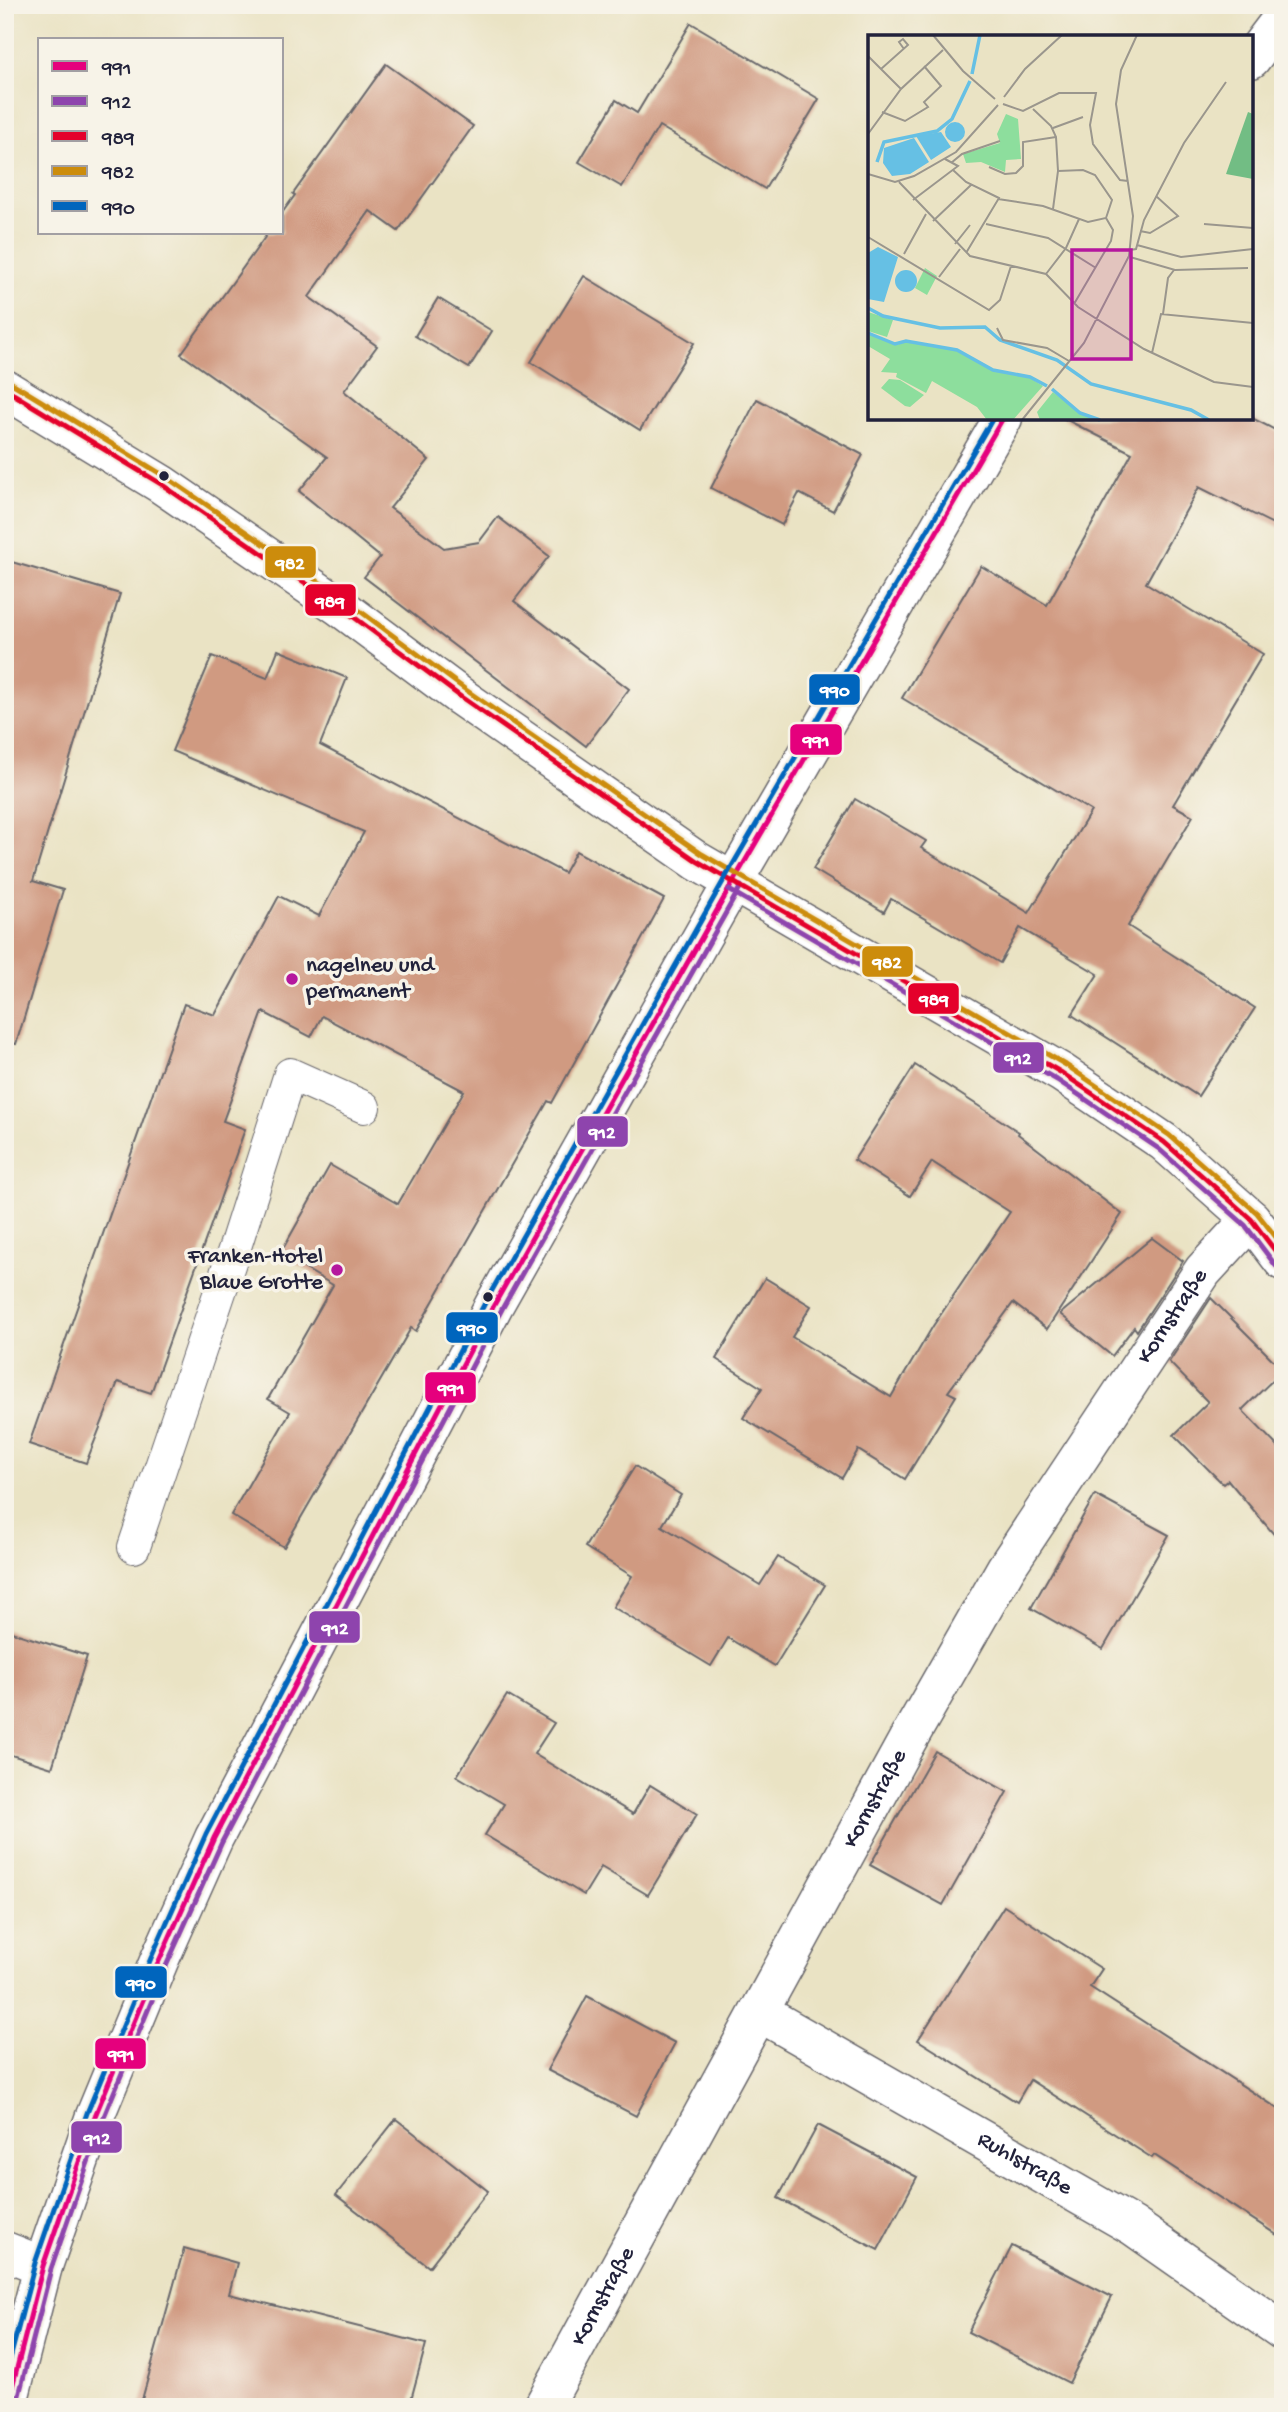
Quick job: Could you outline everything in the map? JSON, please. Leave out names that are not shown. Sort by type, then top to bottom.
[{"type":"street","points":[[1253,56],[1283,16]]},
{"type":"street","points":[[5,388],[161,484],[339,606],[461,697],[697,861],[1062,1073],[1164,1142],[1251,1219],[1283,1261]]},
{"type":"street","points":[[7,2401],[43,2266],[94,2116],[214,1838],[494,1305],[733,881],[1002,420]]},
{"type":"street","name":"Kornstraße","points":[[543,2407],[907,1741],[1006,1568],[1203,1271],[1251,1219]]},
{"type":"street","name":"Ruhlstraße","points":[[759,2012],[1133,2226],[1283,2331]]},
{"type":"street","points":[[5,2251],[43,2266]]},
{"type":"lane","points":[[134,1546],[290,1074],[365,1107]]},
{"type":"building","points":[[691,23],[819,99],[765,189],[659,126],[622,187],[579,162],[616,100],[637,113]]},
{"type":"building","points":[[386,64],[473,126],[398,231],[370,211],[309,297],[377,346],[344,391],[429,460],[390,508],[444,548],[479,542],[498,517],[549,556],[514,601],[629,689],[586,746],[364,577],[380,557],[299,491],[327,457],[181,354],[267,234],[284,234],[284,210],[295,195],[293,194]]},
{"type":"building","points":[[584,276],[694,343],[640,430],[531,362]]},
{"type":"building","points":[[438,298],[492,331],[469,368],[415,336]]},
{"type":"building","points":[[757,399],[863,455],[833,511],[799,493],[782,525],[711,488]]},
{"type":"building","points":[[1253,419],[1283,434],[1283,529],[1199,487],[1146,583],[1263,654],[1173,805],[1193,816],[1128,926],[1255,1008],[1198,1096],[1072,1015],[1098,974],[1020,928],[1000,963],[891,899],[884,912],[813,869],[855,799],[926,841],[921,848],[1029,913],[1091,811],[902,698],[981,566],[1047,605],[1132,453],[1067,420]]},
{"type":"building","points":[[5,560],[120,594],[33,881],[63,890],[16,1044],[5,1042]]},
{"type":"building","points":[[278,650],[347,678],[320,745],[564,873],[576,851],[664,899],[552,1103],[548,1101],[416,1331],[411,1328],[284,1547],[231,1515],[290,1412],[268,1399],[333,1285],[280,1254],[330,1165],[398,1204],[464,1091],[322,1016],[311,1037],[263,1012],[223,1121],[245,1129],[151,1393],[118,1382],[86,1463],[29,1444],[184,1004],[215,1015],[279,896],[319,916],[364,832],[172,751],[212,656],[267,678]]},
{"type":"building","points":[[915,1065],[1019,1132],[1018,1134],[1122,1214],[1047,1329],[1013,1303],[948,1392],[956,1396],[905,1479],[858,1450],[842,1478],[743,1418],[762,1388],[716,1359],[765,1278],[811,1306],[792,1337],[891,1397],[933,1326],[1010,1212],[932,1162],[910,1196],[854,1160]]},
{"type":"building","points":[[1152,1238],[1183,1261],[1137,1331],[1134,1327],[1112,1356],[1060,1314]]},
{"type":"building","points":[[1211,1298],[1283,1370],[1242,1410],[1283,1452],[1283,1545],[1228,1480],[1223,1484],[1174,1435],[1208,1402],[1169,1362]]},
{"type":"building","points":[[635,1466],[681,1495],[662,1526],[760,1585],[778,1557],[825,1585],[775,1666],[728,1638],[711,1666],[613,1607],[632,1576],[585,1547]]},
{"type":"building","points":[[1095,1495],[1169,1535],[1103,1649],[1031,1608]]},
{"type":"building","points":[[5,1630],[87,1656],[52,1768],[5,1753]]},
{"type":"building","points":[[507,1695],[554,1723],[534,1754],[633,1814],[650,1785],[697,1814],[648,1895],[601,1867],[584,1895],[485,1835],[504,1804],[457,1776]]},
{"type":"building","points":[[935,1751],[1007,1792],[943,1905],[870,1865]]},
{"type":"building","points":[[1004,1906],[1102,1969],[1090,1987],[1283,2112],[1283,2239],[1154,2155],[1152,2158],[1030,2080],[1017,2102],[918,2040]]},
{"type":"building","points":[[587,1996],[675,2043],[636,2116],[547,2070]]},
{"type":"building","points":[[396,2119],[488,2191],[429,2267],[336,2195]]},
{"type":"building","points":[[818,2125],[917,2177],[878,2250],[778,2198]]},
{"type":"building","points":[[1012,2246],[1112,2297],[1069,2383],[968,2332]]},
{"type":"building","points":[[184,2248],[237,2263],[229,2294],[426,2344],[409,2407],[140,2407]]},
{"type":"transit line","name":"982","points":[[10,382],[166,477],[344,599],[466,690],[702,854],[1066,1065],[1169,1135],[1257,1213],[1283,1246]]},
{"type":"transit line","name":"989","points":[[5,389],[161,484],[339,606],[461,697],[697,861],[1062,1073],[1164,1142],[1251,1219],[1283,1261]]},
{"type":"transit line","name":"990","points":[[5,2378],[35,2263],[87,2113],[206,1834],[486,1301],[725,878],[992,420]]},
{"type":"transit line","name":"991","points":[[7,2407],[43,2266],[95,2116],[159,1961],[214,1838],[494,1305],[733,882],[1002,420]]},
{"type":"transit line","name":"912","points":[[16,2407],[51,2269],[103,2119],[167,1964],[222,1842],[502,1309],[741,886]]},
{"type":"transit line","name":"912","points":[[729,890],[1057,1080],[1159,1149],[1245,1225],[1276,1266]]},
{"type":"place","name":"nagelneu und permanent","points":[[292,979]]},
{"type":"place","name":"Franken-Hotel Blaue Grotte","points":[[337,1270]]}]
